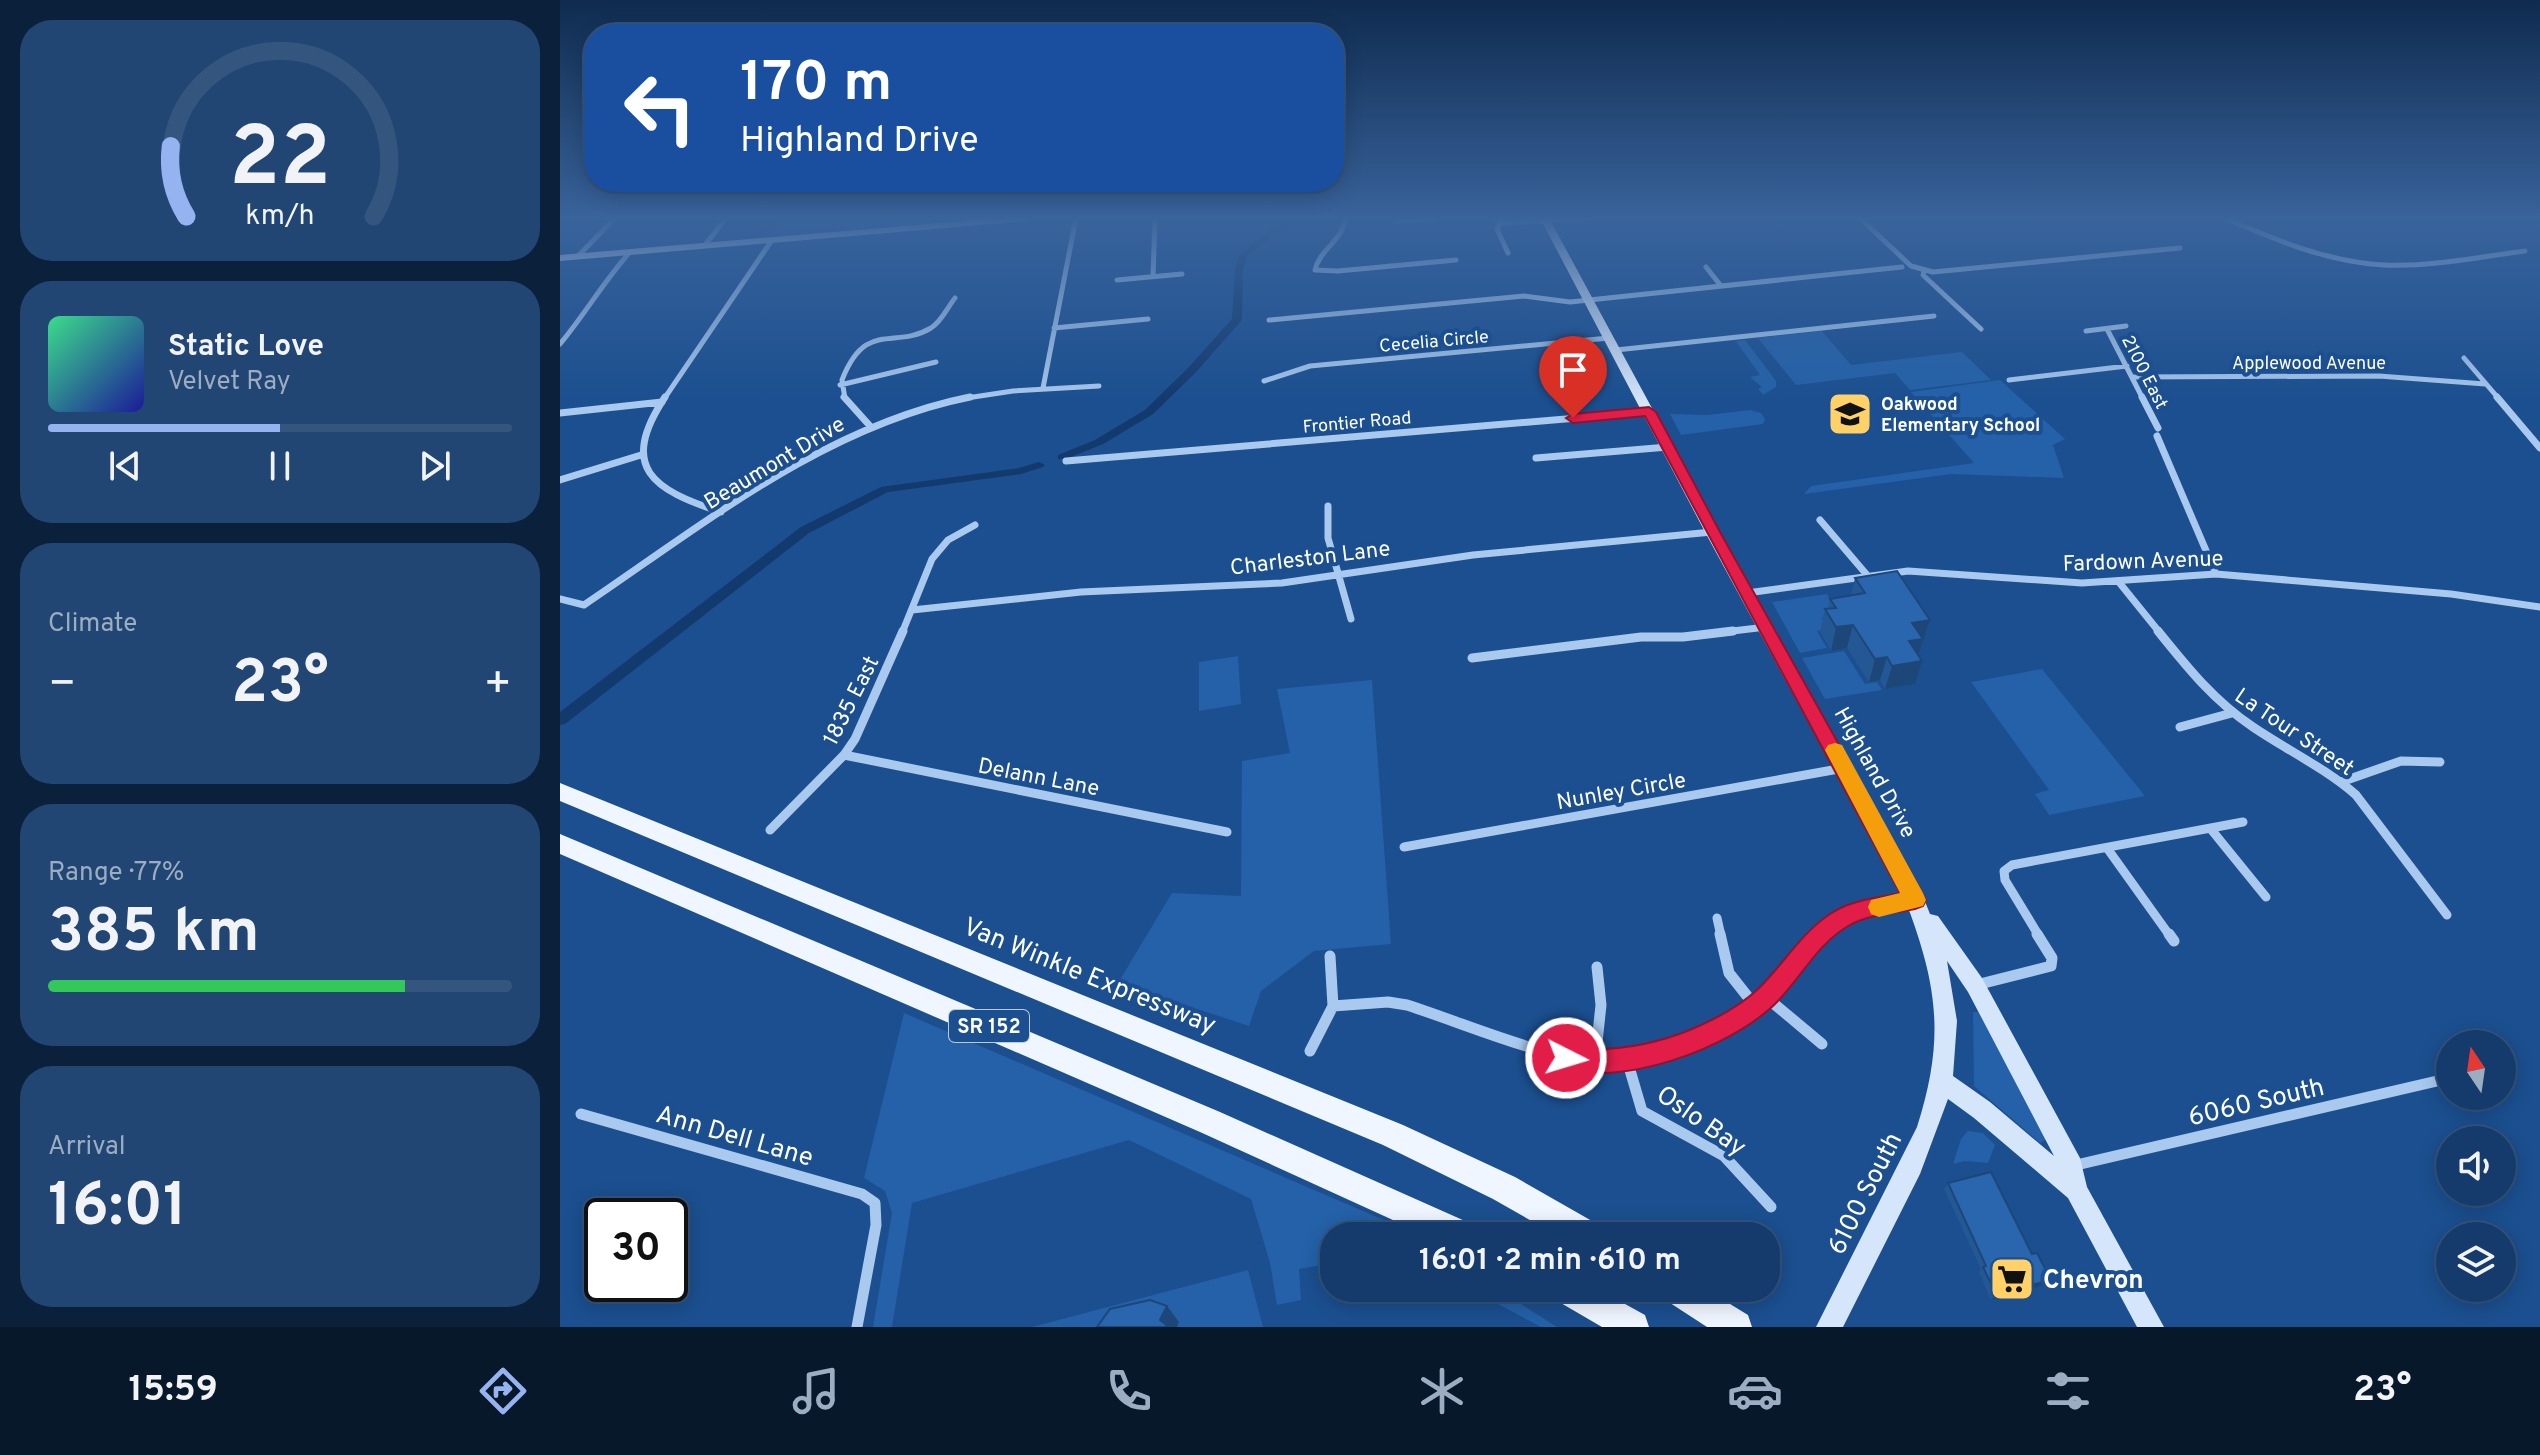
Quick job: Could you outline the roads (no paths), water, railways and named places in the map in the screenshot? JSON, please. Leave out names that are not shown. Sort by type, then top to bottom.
[{"type":"main road","name":"Highland Drive","points":[[1577,280],[1915,900],[1932,943],[1944,989],[1948,1035],[1944,1083]]},
{"type":"main road","name":"Van Winkle Expressway","points":[[560,792],[1393,1135],[1504,1188],[1564,1222]]},
{"type":"main road","name":"SR 152","points":[[560,844],[1210,1122],[1432,1222]]},
{"type":"main road","points":[[1915,900],[1975,985],[2151,1327]]},
{"type":"main road","points":[[1944,1083],[2074,1178]]},
{"type":"main road","name":"6100 South","points":[[1829,1327],[1914,1164],[1936,1113],[1944,1083]]},
{"type":"main road","points":[[1589,1302],[1633,1327]]},
{"type":"main road","points":[[1697,1302],[1736,1327]]},
{"type":"street","points":[[560,344],[590,308],[605,280]]},
{"type":"street","points":[[721,512],[681,499],[664,489],[649,473],[641,455],[647,428],[662,402],[745,280]]},
{"type":"street","points":[[1043,388],[1064,280]]},
{"type":"street","points":[[1716,280],[1721,286]]},
{"type":"street","points":[[1269,320],[1524,296],[1561,302],[1587,300],[1779,280]]},
{"type":"street","points":[[1928,280],[1981,329]]},
{"type":"street","points":[[870,426],[848,406],[840,385],[851,362],[872,341],[927,330],[939,323],[955,298]]},
{"type":"street","name":"Cecelia Circle","points":[[1264,381],[1310,366],[1934,316]]},
{"type":"street","points":[[1054,328],[1148,319]]},
{"type":"street","points":[[2086,331],[2126,326]]},
{"type":"street","name":"2100 East","points":[[2107,329],[2158,432],[2216,574]]},
{"type":"street","points":[[2464,358],[2540,448]]},
{"type":"street","points":[[840,385],[936,362]]},
{"type":"street","points":[[2009,380],[2127,366]]},
{"type":"street","name":"Applewood Avenue","points":[[2132,377],[2379,376],[2485,384]]},
{"type":"street","name":"Beaumont Drive","points":[[560,599],[584,605],[799,462],[870,426],[954,400],[1043,388],[1099,386]]},
{"type":"street","points":[[560,413],[662,402]]},
{"type":"street","name":"Frontier Road","points":[[1066,461],[1649,412]]},
{"type":"street","points":[[1536,458],[1668,447]]},
{"type":"street","points":[[560,480],[641,455]]},
{"type":"street","points":[[1328,506],[1327,531],[1351,619]]},
{"type":"street","points":[[1820,520],[1867,575]]},
{"type":"street","name":"1835 East","points":[[770,830],[844,755],[873,703],[936,553],[948,540],[975,525]]},
{"type":"street","name":"Charleston Lane","points":[[912,610],[1081,592],[1265,584],[1458,556],[1712,532]]},
{"type":"street","name":"Fardown Avenue","points":[[1747,593],[1867,575],[1917,571],[2071,583],[2216,574],[2459,595],[2540,607]]},
{"type":"street","name":"La Tour Street","points":[[2118,581],[2187,670],[2232,713],[2341,782],[2369,810],[2447,915]]},
{"type":"street","points":[[1472,658],[1641,637],[1683,637],[1767,627]]},
{"type":"street","points":[[2180,727],[2232,713]]},
{"type":"street","name":"Delann Lane","points":[[844,755],[1227,832]]},
{"type":"street","points":[[2341,782],[2401,761],[2440,762]]},
{"type":"street","name":"Nunley Circle","points":[[1404,847],[1844,768]]},
{"type":"street","points":[[1975,985],[2051,966],[2052,958],[2009,887],[2004,871],[2012,865],[2243,822]]},
{"type":"street","points":[[2210,828],[2266,897]]},
{"type":"street","points":[[2107,848],[2174,941]]},
{"type":"street","points":[[1333,1006],[1388,1002],[1407,1005],[1566,1058],[1627,1060],[1690,1042],[1727,1025],[1766,997],[1818,936],[1839,919],[1853,913],[1915,900]]},
{"type":"street","points":[[1717,918],[1729,973],[1755,1006]]},
{"type":"street","points":[[1310,1051],[1333,1006],[1330,956]]},
{"type":"street","points":[[1595,1061],[1601,1005],[1597,967]]},
{"type":"street","points":[[1766,997],[1822,1044]]},
{"type":"street","name":"Oslo Bay","points":[[1627,1060],[1642,1111],[1724,1156],[1771,1207]]},
{"type":"street","name":"6060 South","points":[[2074,1178],[2436,1082]]},
{"type":"street","name":"Ann Dell Lane","points":[[581,1114],[862,1194],[875,1203],[876,1225],[857,1327]]},
{"type":"waterway","points":[[1062,457],[1099,442],[1149,412],[1192,370],[1237,320],[1239,280]]},
{"type":"waterway","points":[[560,720],[805,530],[885,489],[1021,471],[1039,465]]},
{"type":"place","name":"Oakwood Elementary School","points":[[1850,414]]},
{"type":"place","name":"Chevron","points":[[2012,1279]]}]
